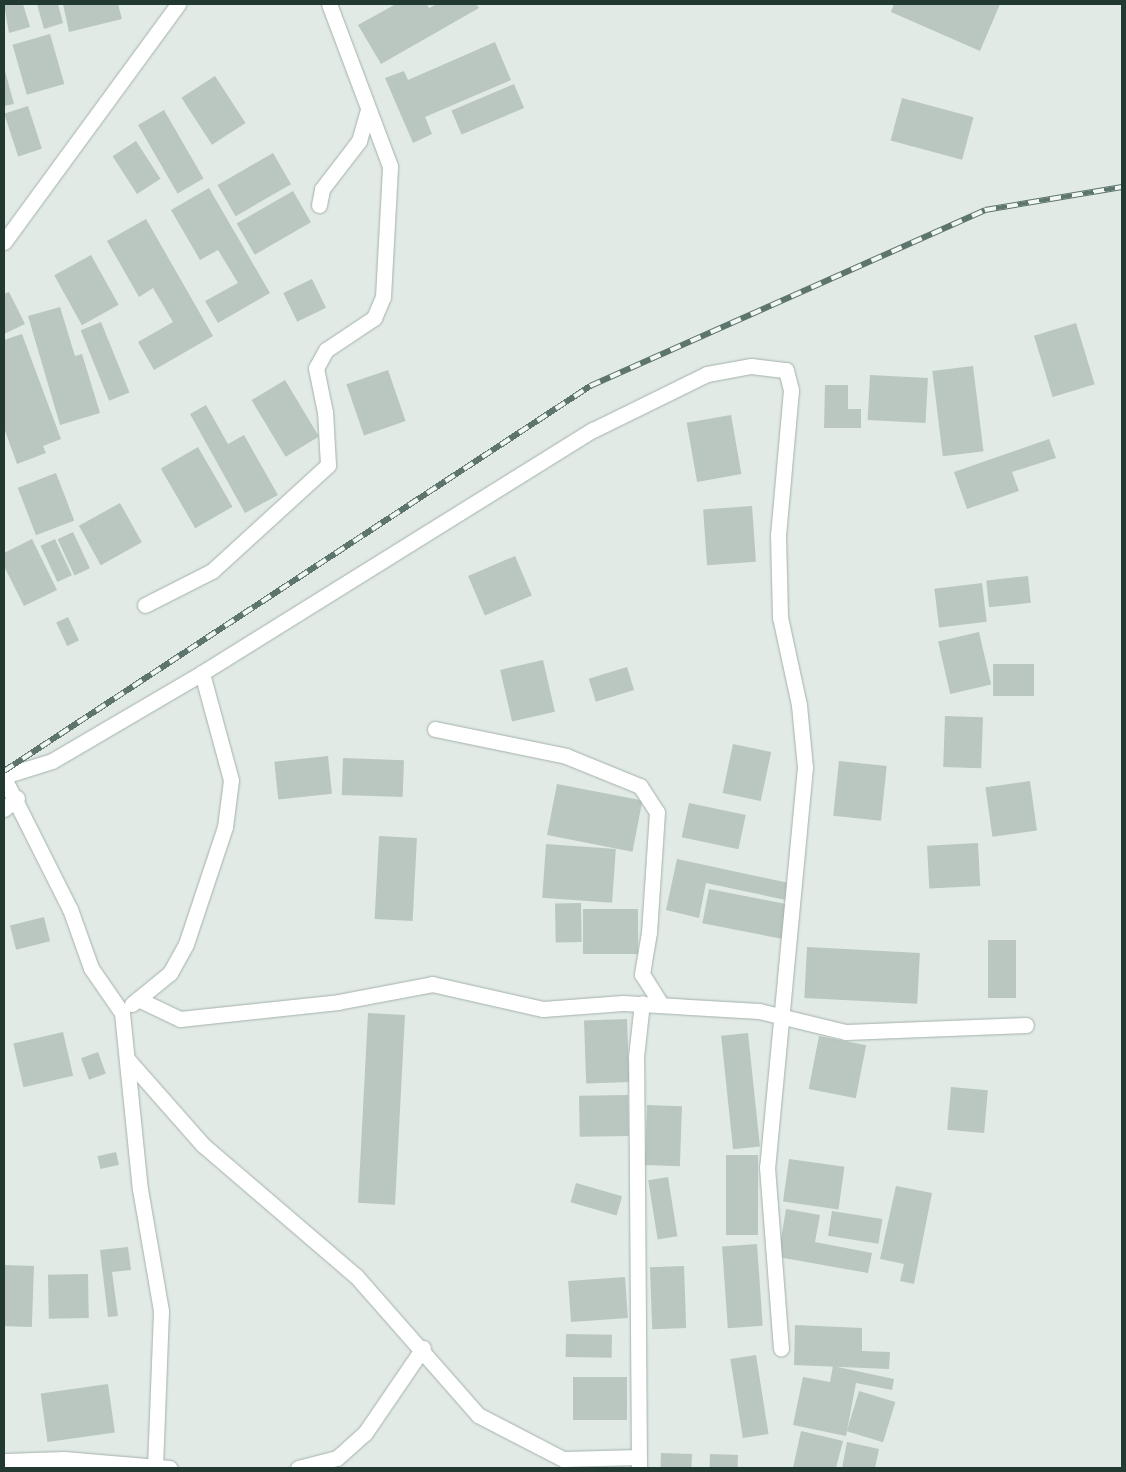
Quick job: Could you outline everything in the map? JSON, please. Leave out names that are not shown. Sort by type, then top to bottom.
[{"type":"street","points":[[4,242],[178,4]]},
{"type":"street","points":[[145,605],[212,571],[328,465],[325,412],[316,368],[326,350],[374,318],[383,297],[390,166],[328,4]]},
{"type":"street","points":[[319,205],[322,189],[359,142],[368,109]]},
{"type":"street","points":[[4,1462],[64,1459],[160,1467],[161,1311],[140,1189],[122,1013],[91,968],[70,909],[17,798],[4,777],[52,761],[202,674],[593,430],[707,374],[751,366],[786,370],[791,390],[778,535],[780,617],[799,705],[805,767],[767,1166],[781,1348]]},
{"type":"street","points":[[122,1013],[170,973],[186,944],[225,827],[231,780],[202,674]]},
{"type":"street","points":[[435,729],[566,756],[640,786],[657,812],[650,932],[642,974],[660,1003]]},
{"type":"street","points":[[4,809],[17,798]]},
{"type":"street","points":[[138,999],[180,1019],[338,1002],[432,984],[542,1009],[660,1003],[781,1016],[846,1032],[1026,1025]]},
{"type":"street","points":[[128,1060],[204,1145],[356,1276],[423,1348],[478,1415],[562,1459],[639,1463],[636,1057],[642,1003]]},
{"type":"street","points":[[298,1468],[337,1458],[365,1433],[423,1348]]},
{"type":"building","points":[[4,4],[23,4],[30,27],[9,33]]},
{"type":"building","points":[[37,4],[58,4],[63,23],[44,29]]},
{"type":"building","points":[[63,4],[118,4],[122,19],[69,32]]},
{"type":"building","points":[[396,4],[427,4],[429,8],[437,4],[476,4],[479,8],[381,64],[358,25]]},
{"type":"building","points":[[894,4],[1000,4],[980,51],[891,12]]},
{"type":"building","points":[[50,34],[64,84],[27,95],[13,45]]},
{"type":"building","points":[[495,42],[511,80],[425,117],[432,134],[413,143],[385,78],[404,71],[408,80]]},
{"type":"building","points":[[4,67],[14,104],[4,106]]},
{"type":"building","points":[[215,76],[245,123],[212,145],[181,98]]},
{"type":"building","points":[[514,84],[524,108],[462,135],[451,111]]},
{"type":"building","points":[[902,98],[973,117],[962,160],[891,141]]},
{"type":"building","points":[[28,106],[42,149],[18,157],[4,114]]},
{"type":"building","points":[[164,110],[204,178],[178,193],[138,125]]},
{"type":"building","points":[[136,141],[161,179],[137,194],[113,156]]},
{"type":"building","points":[[273,153],[291,184],[236,216],[218,185]]},
{"type":"building","points":[[209,188],[270,293],[218,323],[205,301],[238,283],[218,250],[200,260],[171,210]]},
{"type":"building","points":[[293,191],[311,222],[255,255],[237,224]]},
{"type":"building","points":[[146,219],[213,336],[154,370],[138,342],[173,322],[153,288],[139,297],[107,241]]},
{"type":"building","points":[[91,255],[119,305],[82,325],[54,275]]},
{"type":"building","points":[[312,279],[326,308],[297,322],[283,293]]},
{"type":"building","points":[[9,292],[25,324],[4,334],[4,294]]},
{"type":"building","points":[[60,307],[75,356],[82,354],[100,413],[60,425],[28,316]]},
{"type":"building","points":[[101,322],[129,392],[109,401],[81,330]]},
{"type":"building","points":[[1076,323],[1095,384],[1053,397],[1034,336]]},
{"type":"building","points":[[22,334],[61,439],[43,446],[46,453],[17,464],[4,428],[4,340]]},
{"type":"building","points":[[973,366],[983,451],[943,456],[932,371]]},
{"type":"building","points":[[388,370],[406,421],[364,435],[346,384]]},
{"type":"building","points":[[870,375],[928,378],[926,423],[868,420]]},
{"type":"building","points":[[285,380],[319,437],[286,457],[252,400]]},
{"type":"building","points":[[825,385],[848,385],[848,409],[861,409],[861,428],[824,428]]},
{"type":"building","points":[[206,405],[228,444],[244,435],[278,495],[245,513],[190,414]]},
{"type":"building","points":[[731,415],[741,474],[697,482],[687,423]]},
{"type":"building","points":[[1049,439],[1056,458],[1012,472],[1019,491],[967,509],[954,472]]},
{"type":"building","points":[[198,447],[233,507],[195,528],[161,468]]},
{"type":"building","points":[[56,473],[74,521],[36,535],[18,488]]},
{"type":"building","points":[[120,503],[142,542],[101,565],[79,526]]},
{"type":"building","points":[[752,506],[756,562],[707,565],[703,509]]},
{"type":"building","points":[[73,532],[90,568],[74,575],[58,539]]},
{"type":"building","points":[[32,539],[57,590],[24,606],[4,566],[4,553]]},
{"type":"building","points":[[55,539],[72,575],[57,582],[40,546]]},
{"type":"building","points":[[515,556],[532,596],[485,616],[468,576]]},
{"type":"building","points":[[1028,576],[1031,603],[989,607],[986,580]]},
{"type":"building","points":[[982,583],[987,622],[939,628],[934,589]]},
{"type":"building","points":[[68,617],[79,641],[67,646],[56,622]]},
{"type":"building","points":[[979,632],[991,685],[950,694],[938,641]]},
{"type":"building","points":[[543,660],[555,712],[512,722],[500,670]]},
{"type":"building","points":[[993,664],[1034,664],[1034,696],[993,696]]},
{"type":"building","points":[[627,667],[634,690],[596,702],[589,679]]},
{"type":"building","points":[[945,716],[983,717],[981,768],[943,767]]},
{"type":"building","points":[[733,744],[771,752],[761,801],[723,793]]},
{"type":"building","points":[[328,756],[332,794],[278,799],[274,762]]},
{"type":"building","points":[[343,758],[404,760],[403,797],[342,795]]},
{"type":"building","points":[[839,761],[887,766],[881,821],[833,816]]},
{"type":"building","points":[[1030,781],[1037,831],[992,837],[985,787]]},
{"type":"building","points":[[557,784],[642,801],[632,852],[547,835]]},
{"type":"building","points":[[689,803],[746,815],[738,849],[682,837]]},
{"type":"building","points":[[379,836],[417,838],[413,921],[375,919]]},
{"type":"building","points":[[978,843],[980,886],[929,889],[927,846]]},
{"type":"building","points":[[546,844],[616,849],[612,903],[542,898]]},
{"type":"building","points":[[677,859],[789,883],[786,900],[706,883],[699,918],[666,910]]},
{"type":"building","points":[[709,889],[789,904],[782,939],[702,923]]},
{"type":"building","points":[[555,903],[581,903],[582,942],[556,942]]},
{"type":"building","points":[[583,909],[638,909],[638,954],[583,954]]},
{"type":"building","points":[[44,917],[50,941],[16,950],[10,925]]},
{"type":"building","points":[[988,940],[1016,940],[1016,998],[988,998]]},
{"type":"building","points":[[807,947],[920,953],[917,1004],[804,998]]},
{"type":"building","points":[[368,1013],[405,1015],[395,1205],[358,1203]]},
{"type":"building","points":[[627,1019],[629,1082],[586,1083],[584,1021]]},
{"type":"building","points":[[63,1032],[73,1076],[23,1087],[13,1043]]},
{"type":"building","points":[[748,1033],[760,1146],[733,1149],[721,1036]]},
{"type":"building","points":[[819,1036],[866,1045],[856,1098],[809,1089]]},
{"type":"building","points":[[98,1052],[106,1074],[89,1080],[81,1058]]},
{"type":"building","points":[[951,1087],[988,1090],[984,1133],[947,1130]]},
{"type":"building","points":[[628,1095],[629,1136],[580,1137],[579,1096]]},
{"type":"building","points":[[647,1105],[682,1106],[680,1166],[645,1165]]},
{"type":"building","points":[[116,1152],[119,1165],[100,1169],[97,1156]]},
{"type":"building","points":[[726,1155],[758,1155],[758,1235],[726,1235]]},
{"type":"building","points":[[789,1159],[844,1167],[838,1209],[783,1202]]},
{"type":"building","points":[[668,1177],[677,1236],[658,1239],[648,1180]]},
{"type":"building","points":[[576,1183],[622,1196],[617,1215],[570,1202]]},
{"type":"building","points":[[896,1186],[932,1193],[914,1284],[900,1281],[904,1264],[880,1259]]},
{"type":"building","points":[[786,1209],[820,1215],[815,1242],[872,1253],[868,1273],[778,1257]]},
{"type":"building","points":[[832,1211],[882,1219],[878,1244],[828,1236]]},
{"type":"building","points":[[757,1244],[763,1326],[728,1328],[722,1246]]},
{"type":"building","points":[[128,1247],[131,1270],[112,1272],[118,1316],[108,1317],[100,1250]]},
{"type":"building","points":[[4,1265],[34,1266],[32,1327],[4,1326]]},
{"type":"building","points":[[684,1266],[686,1328],[652,1329],[650,1267]]},
{"type":"building","points":[[88,1274],[89,1318],[49,1319],[48,1275]]},
{"type":"building","points":[[625,1277],[628,1318],[571,1322],[568,1281]]},
{"type":"building","points":[[795,1325],[862,1328],[862,1351],[890,1352],[889,1369],[794,1365]]},
{"type":"building","points":[[566,1334],[612,1335],[612,1358],[566,1357]]},
{"type":"building","points":[[756,1355],[769,1434],[743,1438],[730,1359]]},
{"type":"building","points":[[833,1366],[894,1379],[892,1390],[856,1383],[846,1436],[793,1425],[803,1377],[830,1382]]},
{"type":"building","points":[[573,1377],[627,1377],[627,1420],[573,1420]]},
{"type":"building","points":[[108,1384],[115,1433],[47,1442],[41,1393]]},
{"type":"building","points":[[859,1391],[895,1402],[883,1442],[847,1431]]},
{"type":"building","points":[[801,1431],[843,1441],[836,1468],[793,1468]]},
{"type":"building","points":[[847,1442],[879,1449],[875,1468],[842,1468]]},
{"type":"building","points":[[661,1453],[692,1454],[691,1468],[660,1468]]},
{"type":"building","points":[[710,1454],[738,1455],[738,1468],[710,1468]]},
{"type":"railway","points":[[4,771],[590,386],[985,210],[1122,187]]}]
